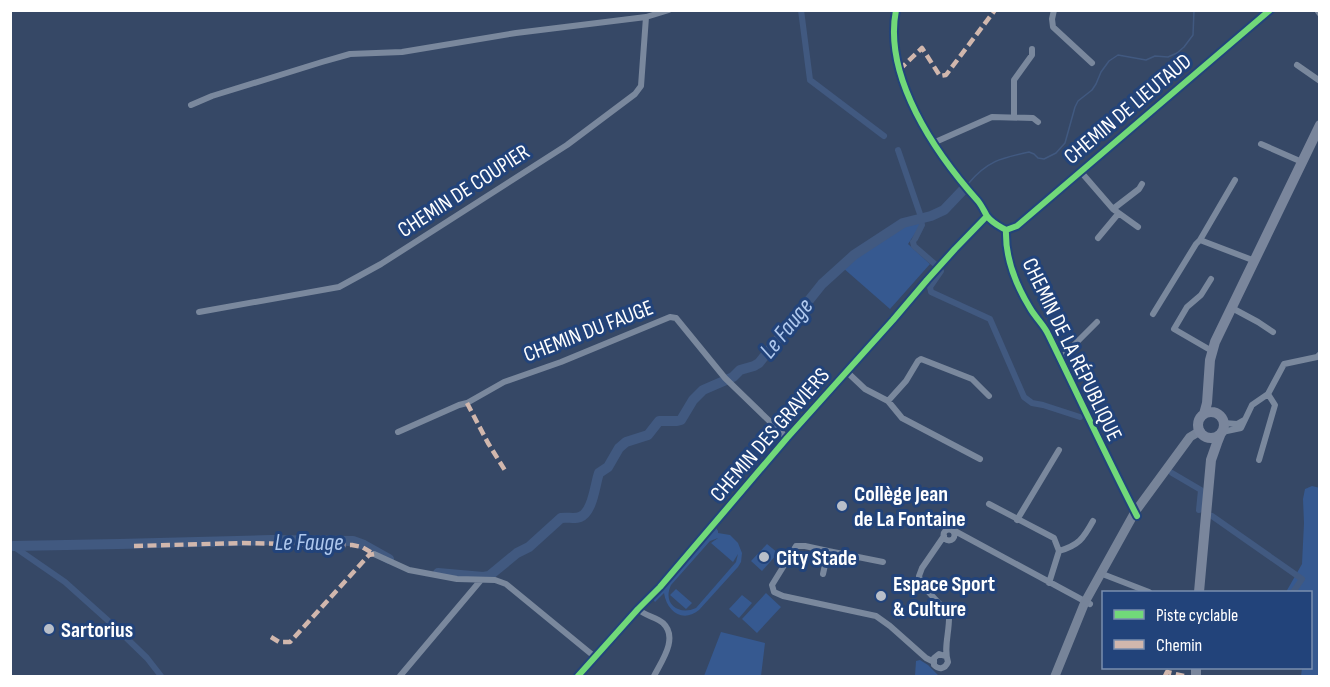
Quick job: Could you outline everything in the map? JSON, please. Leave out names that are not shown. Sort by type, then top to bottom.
[{"type":"main road","points":[[1211,460],[1221,425],[1210,403],[1212,351],[1320,125]]},
{"type":"main road","points":[[1199,591],[1211,460],[1210,447],[1198,424],[1206,409],[1209,390]]},
{"type":"main road","points":[[1204,414],[1210,412],[1221,425]]},
{"type":"main road","points":[[1055,676],[1088,603],[1136,514],[1157,482],[1190,437],[1203,434],[1214,438],[1221,425]]},
{"type":"main road","points":[[1088,603],[1136,514]]},
{"type":"street","points":[[191,105],[212,96],[350,54],[402,52],[516,33],[646,17],[669,10]]},
{"type":"street","points":[[896,10],[893,41],[899,69],[914,111],[933,143],[961,182],[983,206],[987,216],[1006,230]]},
{"type":"street","points":[[1054,10],[1053,27],[1092,63]]},
{"type":"street","name":"CHEMIN DE LIEUTAUD","points":[[1006,230],[1017,226],[1270,10]]},
{"type":"street","name":"CHEMIN DE COUPIER","points":[[199,312],[339,286],[381,264],[570,143],[635,94],[641,86],[646,17]]},
{"type":"street","points":[[1014,117],[1014,80],[1032,55],[1032,49]]},
{"type":"street","points":[[1298,65],[1320,81]]},
{"type":"street","points":[[933,143],[992,117],[1033,118],[1038,122]]},
{"type":"street","points":[[1261,144],[1302,162]]},
{"type":"street","points":[[1081,172],[1115,211],[1138,227]]},
{"type":"street","points":[[1153,314],[1235,180]]},
{"type":"street","points":[[1098,238],[1115,211],[1142,184]]},
{"type":"street","name":"CHEMIN DES GRAVIERS","points":[[578,676],[660,587],[787,438],[948,256],[987,216]]},
{"type":"street","name":"CHEMIN DE LA RÉPUBLIQUE","points":[[1006,230],[1009,260],[1013,273],[1030,309],[1046,330],[1136,514]]},
{"type":"street","points":[[1200,240],[1255,261]]},
{"type":"street","points":[[1211,279],[1202,295],[1187,307],[1174,329],[1212,351]]},
{"type":"street","points":[[1232,308],[1273,332]]},
{"type":"street","name":"CHEMIN DU FAUGE","points":[[398,432],[459,405],[467,404],[504,382],[561,362],[670,317],[676,318],[726,380],[787,438]]},
{"type":"street","points":[[1060,359],[1097,322]]},
{"type":"street","points":[[1221,425],[1240,428],[1252,405],[1268,394],[1284,364],[1317,357],[1320,354]]},
{"type":"street","points":[[888,401],[921,359],[972,379],[989,396]]},
{"type":"street","points":[[847,372],[865,389],[888,401],[902,418],[980,459]]},
{"type":"street","points":[[1259,460],[1275,405],[1268,394]]},
{"type":"street","points":[[1017,519],[1059,450]]},
{"type":"street","points":[[990,504],[1054,538],[1059,551],[1049,583]]},
{"type":"street","points":[[1059,551],[1073,547],[1084,537],[1093,521]]},
{"type":"street","points":[[883,562],[795,546],[772,585],[774,592],[783,596],[876,616],[938,668],[945,667],[948,662],[945,656],[950,628],[949,615],[922,585],[918,576],[944,536],[948,540],[955,536],[953,530],[1088,603]]},
{"type":"street","points":[[823,574],[828,551]]},
{"type":"street","points":[[374,554],[409,570],[457,579],[495,580],[506,585],[595,657]]},
{"type":"street","points":[[1105,575],[1146,591]]},
{"type":"street","points":[[399,676],[481,580]]},
{"type":"street","points":[[638,609],[663,624],[670,639],[669,648],[654,676]]},
{"type":"street","points":[[933,662],[937,655],[945,656]]},
{"type":"shaded area","points":[[920,220],[920,226],[908,244],[930,264],[890,309],[842,267],[888,232]]},
{"type":"shaded area","points":[[1312,486],[1320,488],[1319,676],[1301,676],[1302,669],[1312,669],[1312,591],[1287,591],[1302,564],[1305,489]]},
{"type":"shaded area","points":[[716,528],[718,533],[730,535],[738,543],[742,553],[738,567],[693,614],[687,616],[677,614],[668,606],[664,593],[655,602],[653,599]],"holes":[[[718,538],[711,543],[733,562],[738,554],[736,562],[696,608],[684,610],[674,607],[669,598],[671,585],[710,541]]]},
{"type":"shaded area","name":"City Stade","points":[[767,544],[778,553],[762,571],[751,561]]},
{"type":"shaded area","points":[[676,589],[692,603],[686,609],[670,595]]},
{"type":"shaded area","points":[[766,593],[781,607],[757,633],[742,619]]},
{"type":"shaded area","points":[[742,595],[752,603],[739,618],[729,609]]},
{"type":"shaded area","points":[[721,632],[765,643],[761,676],[704,676]]},
{"type":"shaded area","points":[[920,660],[939,676],[915,676],[916,661]]},
{"type":"waterway","points":[[801,10],[810,80],[884,136]]},
{"type":"waterway","name":"Le Fauge","points":[[968,184],[988,165],[1002,159],[1029,152],[1044,159],[1056,153],[1065,143],[1078,101],[1092,90],[1109,61],[1118,55],[1146,60],[1155,56],[1168,57],[1177,53],[1193,35],[1194,10]]},
{"type":"waterway","points":[[898,150],[921,217]]},
{"type":"waterway","name":"Le Fauge","points":[[438,573],[489,576],[517,553],[529,547],[561,518],[578,518],[584,514],[591,504],[599,473],[608,467],[619,448],[626,442],[648,435],[659,421],[681,420],[693,400],[703,390],[733,377],[740,370],[759,363],[822,284],[854,255],[903,223],[944,210],[963,190]]},
{"type":"waterway","points":[[915,239],[922,225],[921,220]]},
{"type":"waterway","points":[[913,242],[914,246],[936,265]]},
{"type":"waterway","points":[[940,269],[941,271],[930,287],[931,292],[990,319],[1024,397],[1032,403],[1080,417]]},
{"type":"waterway","points":[[1172,473],[1201,490],[1199,510]]},
{"type":"waterway","points":[[1212,516],[1302,579],[1294,591]]},
{"type":"waterway","name":"Le Fauge","points":[[13,546],[271,540],[353,541],[389,559]]},
{"type":"waterway","points":[[10,544],[65,582],[147,658],[161,676]]},
{"type":"waterway","name":"Le Fauge","points":[[10,549],[13,546]]},
{"type":"marked path","points":[[899,70],[922,48],[940,76],[946,75],[995,10]]},
{"type":"marked path","points":[[467,403],[506,472]]},
{"type":"marked path","points":[[134,546],[242,543],[352,545],[362,547],[374,554]]},
{"type":"marked path","points":[[271,637],[279,642],[290,642],[369,555],[374,554]]},
{"type":"marked path","points":[[1165,676],[1167,672],[1184,676]]},
{"type":"cycle path","points":[[896,10],[894,35],[897,61],[916,113],[945,160],[987,216],[1006,230]]},
{"type":"cycle path","points":[[1006,230],[1017,226],[1270,10]]},
{"type":"cycle path","points":[[578,676],[660,587],[787,438],[927,280],[987,216]]},
{"type":"cycle path","points":[[1006,230],[1009,261],[1020,290],[1046,331],[1137,516]]},
{"type":"place","name":"Collège Jean de La Fontaine","points":[[842,506]]},
{"type":"place","name":"City Stade","points":[[764,557]]},
{"type":"place","name":"Espace Sport & Culture","points":[[881,596]]},
{"type":"place","name":"Sartorius","points":[[49,629]]}]
